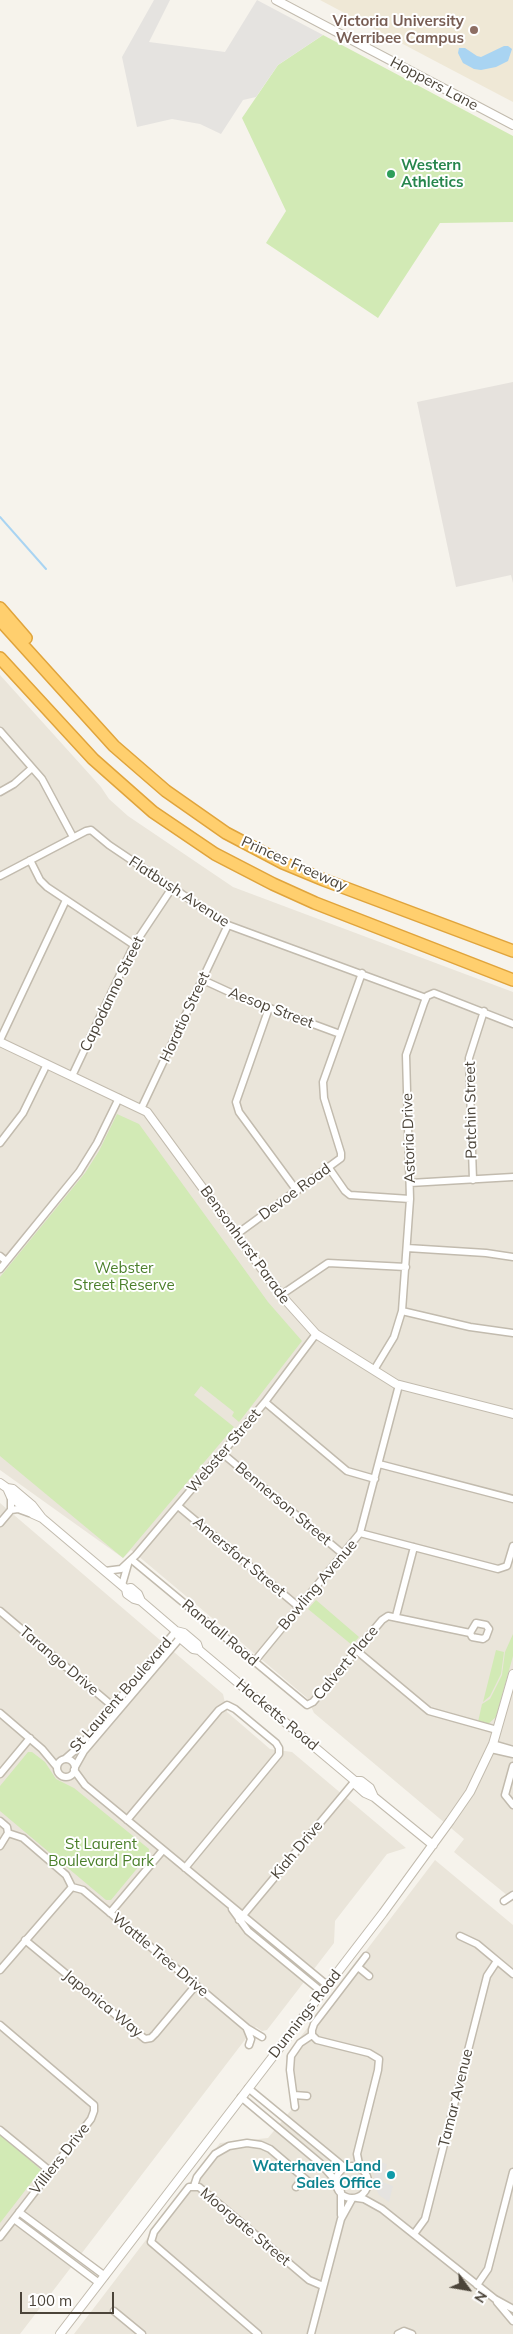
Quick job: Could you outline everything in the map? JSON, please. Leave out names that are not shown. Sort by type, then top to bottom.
[{"type":"highway","points":[[0,608],[46,661],[75,704]]},
{"type":"highway","name":"Princes Freeway","points":[[0,620],[114,746],[166,792],[226,833],[283,863],[324,880],[513,950]]},
{"type":"highway","name":"Princes Freeway","points":[[0,658],[93,758],[153,812],[215,854],[273,884],[315,902],[513,980]]},
{"type":"street","name":"Hoppers Lane","points":[[276,0],[513,125]]},
{"type":"street","points":[[0,732],[44,782],[74,837]]},
{"type":"street","points":[[0,792],[14,784],[32,768]]},
{"type":"street","name":"Flatbush Avenue","points":[[0,876],[86,831],[94,832],[109,845],[228,925],[426,998]]},
{"type":"street","points":[[30,860],[42,882],[134,945]]},
{"type":"street","name":"Capodanno Street","points":[[72,1076],[134,945],[172,888]]},
{"type":"street","points":[[0,1041],[66,900]]},
{"type":"street","name":"Horatio Street","points":[[141,1108],[228,925]]},
{"type":"street","name":"Devoe Road","points":[[237,1234],[340,1159],[341,1153],[324,1098],[323,1082],[362,973]]},
{"type":"street","name":"Aesop Street","points":[[203,980],[269,1008],[340,1034]]},
{"type":"street","points":[[426,998],[434,993],[484,1011],[513,1024]]},
{"type":"street","name":"Astoria Drive","points":[[374,1370],[397,1332],[402,1310],[410,1199],[406,1055],[426,998]]},
{"type":"street","points":[[269,1008],[236,1102],[239,1112],[296,1191]]},
{"type":"street","name":"Patchin Street","points":[[473,1180],[469,1058],[484,1011]]},
{"type":"street","name":"Bensonhurst Parade","points":[[0,1041],[141,1108],[154,1119],[281,1295],[316,1334],[399,1385],[513,1414]]},
{"type":"street","points":[[0,1143],[24,1114],[47,1064]]},
{"type":"street","points":[[0,1269],[79,1172],[97,1143],[119,1098]]},
{"type":"street","points":[[329,1168],[345,1191],[350,1194],[410,1199]]},
{"type":"street","points":[[410,1183],[513,1177]]},
{"type":"street","points":[[407,1248],[486,1253],[513,1257]]},
{"type":"street","points":[[0,1256],[6,1261]]},
{"type":"street","points":[[281,1295],[328,1262],[406,1267]]},
{"type":"street","points":[[402,1310],[470,1327],[513,1333]]},
{"type":"street","name":"Webster Street","points":[[125,1589],[130,1562],[265,1402],[316,1334]]},
{"type":"street","name":"Bowling Avenue","points":[[254,1662],[344,1555],[360,1533],[399,1385]]},
{"type":"street","points":[[265,1402],[347,1471],[374,1480]]},
{"type":"street","name":"Bennerson Street","points":[[222,1453],[344,1555]]},
{"type":"street","points":[[379,1464],[513,1499]]},
{"type":"street","name":"Hacketts Road","points":[[3,1486],[11,1496],[33,1514],[42,1518],[125,1589],[131,1588],[138,1594],[141,1601],[180,1634],[197,1644],[200,1650],[355,1781],[361,1781],[370,1788],[374,1797],[433,1845]]},
{"type":"street","name":"Hacketts Road","points":[[3,1486],[13,1489],[37,1509],[42,1518]]},
{"type":"street","points":[[0,1523],[11,1510],[11,1496]]},
{"type":"street","name":"Amersfort Street","points":[[178,1506],[300,1608]]},
{"type":"street","points":[[11,1510],[18,1509],[33,1514]]},
{"type":"street","points":[[360,1533],[501,1569],[507,1566],[513,1546]]},
{"type":"street","points":[[396,1616],[414,1547]]},
{"type":"street","points":[[105,1571],[121,1569],[130,1562]]},
{"type":"street","name":"Randall Road","points":[[130,1562],[308,1705]]},
{"type":"street","name":"Tarango Drive","points":[[0,1612],[116,1709]]},
{"type":"street","name":"Calvert Place","points":[[308,1705],[314,1702],[385,1618],[396,1616],[470,1633]]},
{"type":"street","name":"St Laurent Boulevard","points":[[75,1769],[81,1755],[116,1709],[180,1634]]},
{"type":"street","points":[[357,1651],[429,1711],[498,1730]]},
{"type":"street","name":"Dunnings Road","points":[[60,2334],[324,1988],[383,1914],[470,1792],[492,1747],[513,1674]]},
{"type":"street","points":[[127,1820],[219,1710],[226,1706],[235,1709],[276,1744],[279,1748],[279,1754],[185,1868]]},
{"type":"street","name":"St Laurent Boulevard","points":[[63,1760],[75,1751],[116,1709]]},
{"type":"street","points":[[0,1713],[42,1748],[63,1760],[70,1760],[86,1785],[324,1988]]},
{"type":"street","points":[[0,1774],[30,1738]]},
{"type":"street","points":[[492,1747],[513,1750]]},
{"type":"street","points":[[492,1747],[513,1754]]},
{"type":"street","points":[[42,1748],[57,1767],[60,1775],[86,1785]]},
{"type":"street","points":[[57,1767],[63,1760]]},
{"type":"street","points":[[513,1766],[505,1795],[513,1805]]},
{"type":"street","points":[[67,1777],[75,1769]]},
{"type":"street","name":"Kiah Drive","points":[[241,1918],[355,1781]]},
{"type":"street","points":[[0,1822],[7,1827],[8,1833],[0,1846]]},
{"type":"street","points":[[0,1970],[72,1887],[66,1875],[23,1838],[8,1833]]},
{"type":"street","points":[[110,1914],[163,1850]]},
{"type":"street","name":"Wattle Tree Drive","points":[[72,1887],[80,1888],[247,2028],[262,2038]]},
{"type":"street","points":[[504,1900],[513,1895]]},
{"type":"street","points":[[460,1936],[473,1941],[513,1974]]},
{"type":"street","name":"Japonica Way","points":[[25,1940],[145,2039],[156,2034],[196,1985]]},
{"type":"street","points":[[295,2107],[290,2070],[291,2056],[300,2043],[312,2035],[314,2024],[366,1956]]},
{"type":"street","name":"Tamar Avenue","points":[[414,2234],[425,2219],[487,1976],[497,1961]]},
{"type":"street","points":[[358,1967],[369,1976]]},
{"type":"street","name":"Villiers Drive","points":[[0,2025],[94,2105],[91,2118],[0,2237]]},
{"type":"street","points":[[247,2028],[251,2040],[249,2046]]},
{"type":"street","points":[[312,2035],[320,2041],[369,2053],[378,2058],[380,2062],[357,2154],[360,2169],[376,2205]]},
{"type":"street","points":[[248,2088],[346,2167],[360,2169]]},
{"type":"street","points":[[294,2095],[307,2096]]},
{"type":"street","points":[[242,2097],[320,2164],[336,2181],[341,2192],[340,2219],[311,2334]]},
{"type":"street","points":[[0,2130],[50,2171]]},
{"type":"street","points":[[194,2186],[197,2177],[214,2154],[229,2146],[247,2143],[266,2148],[310,2183]]},
{"type":"street","points":[[336,2181],[357,2154]]},
{"type":"street","points":[[477,2285],[488,2269],[513,2172]]},
{"type":"street","points":[[296,2186],[303,2178]]},
{"type":"street","name":"Moorgate Street","points":[[258,2334],[152,2242],[154,2232],[187,2189],[194,2186],[203,2190],[309,2280],[323,2286]]},
{"type":"street","points":[[340,2219],[354,2198],[362,2195],[367,2187]]},
{"type":"street","points":[[341,2192],[376,2205],[495,2299],[513,2309]]},
{"type":"street","points":[[19,2212],[104,2276]]},
{"type":"street","points":[[14,2219],[99,2283]]},
{"type":"street","points":[[495,2299],[513,2321]]},
{"type":"street","points":[[114,2311],[142,2334]]},
{"type":"street","points":[[398,2334],[404,2331],[412,2334]]},
{"type":"shaded area","points":[[154,0],[170,0],[149,42],[225,52],[257,0],[323,35],[278,65],[256,97],[243,100],[221,134],[200,124],[172,119],[137,127],[122,57]]},
{"type":"shaded area","name":"Victoria University Werribee Campus","points":[[320,0],[513,0],[513,102],[435,61]]},
{"type":"shaded area","points":[[513,382],[513,583],[511,575],[456,587],[417,402]]},
{"type":"shaded area","points":[[0,675],[101,787],[109,799],[128,816],[233,887],[513,992],[513,1900],[454,1852],[464,1839],[314,1713],[307,1698],[131,1550],[123,1558],[0,1470]]},
{"type":"shaded area","points":[[0,1503],[223,1694],[227,1712],[270,1749],[292,1752],[406,1848],[387,1854],[335,1921],[334,1943],[267,2030],[262,2031],[256,2027],[244,2041],[20,2334],[0,2334]]},
{"type":"shaded area","points":[[435,1860],[513,1925],[513,2334],[74,2334],[220,2143],[268,2138],[292,2109],[286,2056]]},
{"type":"shaded area","points":[[375,2161],[387,2164],[383,2182],[393,2186],[389,2202],[379,2195],[376,2189],[373,2170]]},
{"type":"green space","name":"Western Athletics","points":[[323,35],[513,136],[513,222],[440,223],[378,318],[266,243],[286,211],[242,118],[278,65]]},
{"type":"green space","name":"Webster Street Reserve","points":[[117,1114],[139,1124],[268,1302],[302,1341],[239,1422],[232,1416],[234,1412],[201,1386],[194,1395],[234,1427],[123,1558],[0,1456],[0,1277],[85,1173],[99,1151]]},
{"type":"green space","points":[[316,1600],[359,1637],[352,1645],[308,1609]]},
{"type":"green space","points":[[513,1634],[513,1656],[496,1717],[488,1724],[478,1722],[482,1704],[490,1699],[502,1675],[505,1652]]},
{"type":"green space","points":[[496,1650],[504,1652],[501,1674],[490,1696],[483,1702]]},
{"type":"green space","name":"St Laurent Boulevard Park","points":[[28,1752],[32,1752],[45,1762],[56,1779],[74,1788],[149,1849],[149,1854],[111,1900],[106,1900],[0,1811],[0,1786]]},
{"type":"green space","points":[[0,2134],[41,2170],[0,2223]]},
{"type":"water","points":[[504,46],[512,49],[508,61],[496,67],[481,70],[474,69],[463,63],[458,53],[459,48],[465,48],[481,57]]},
{"type":"waterway","points":[[0,517],[46,569]]},
{"type":"place","name":"Victoria University Werribee Campus","points":[[474,30]]},
{"type":"place","name":"Western Athletics","points":[[391,174]]},
{"type":"place","name":"Waterhaven Land Sales Office","points":[[391,2175]]}]
